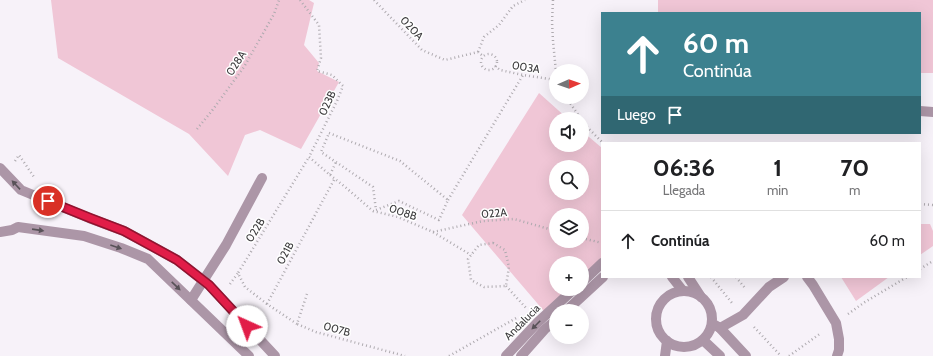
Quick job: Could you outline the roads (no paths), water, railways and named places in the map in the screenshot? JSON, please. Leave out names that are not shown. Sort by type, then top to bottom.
[{"type":"lane","points":[[921,111],[933,112]]},
{"type":"lane","points":[[0,168],[21,190],[124,231],[177,260],[209,285],[275,356]]},
{"type":"lane","points":[[191,300],[226,245],[262,178]]},
{"type":"lane","points":[[0,232],[12,230],[18,227],[84,236],[121,248],[148,259],[250,356]]},
{"type":"lane","points":[[589,275],[601,264]]},
{"type":"lane","points":[[574,304],[602,278]]},
{"type":"lane","points":[[673,278],[683,291]]},
{"type":"lane","points":[[689,278],[701,297],[708,304],[716,326],[746,356]]},
{"type":"lane","points":[[701,297],[693,292],[683,291],[674,293],[665,298],[656,315],[659,330],[667,341],[676,346],[686,347],[695,345],[703,340],[716,326],[743,315],[769,286],[782,278]]},
{"type":"lane","points":[[808,278],[814,285],[836,323],[839,339],[839,350],[837,356]]},
{"type":"lane","name":"Andalucia","points":[[506,356],[538,322],[566,296]]},
{"type":"lane","name":"Andalucia","points":[[521,356],[549,326]]},
{"type":"lane","points":[[703,340],[720,356]]},
{"type":"lane","points":[[665,356],[667,341]]}]
